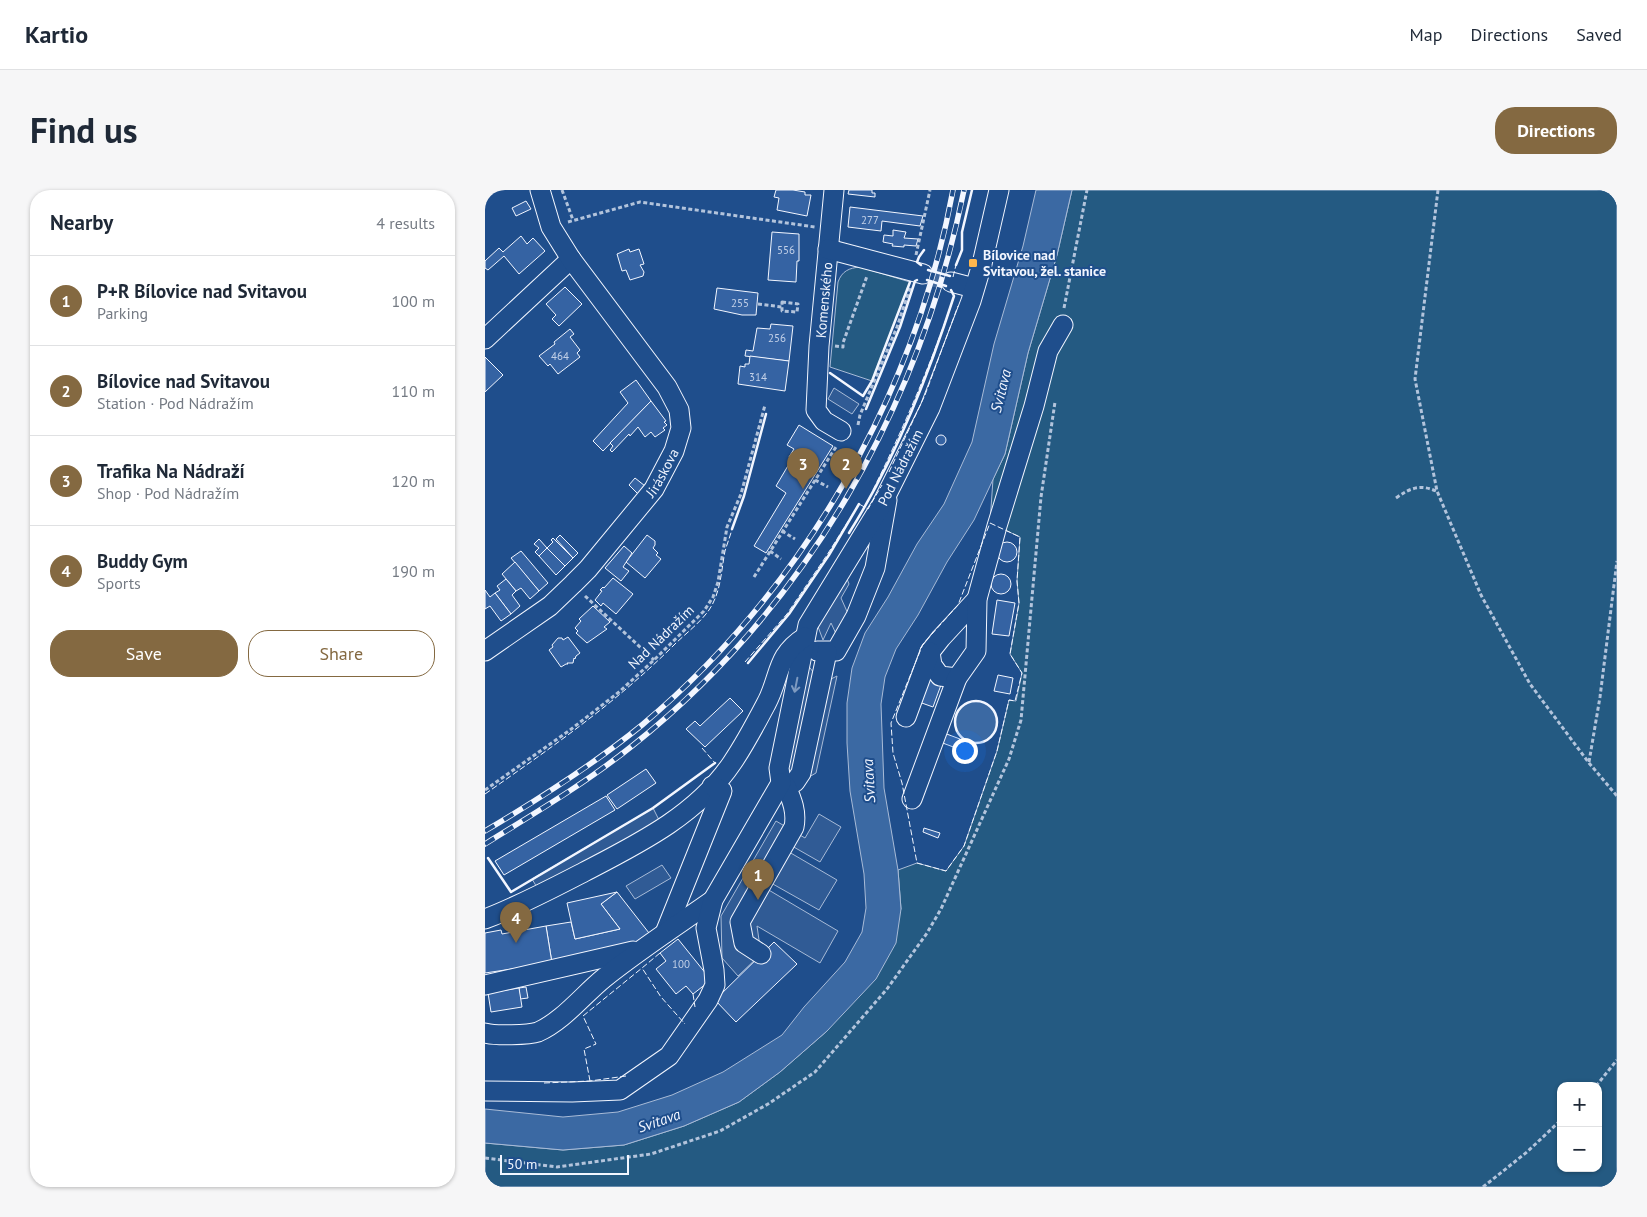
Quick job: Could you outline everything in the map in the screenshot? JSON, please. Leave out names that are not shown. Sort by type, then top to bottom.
[{"type":"street","name":"Jiráskova","points":[[485,651],[549,606],[588,568],[654,489],[674,451],[681,428],[679,410],[667,387],[571,259],[551,227],[540,190]]},
{"type":"street","name":"Komenského","points":[[834,190],[816,410],[842,439]]},
{"type":"street","name":"Pod Nádražím","points":[[784,784],[779,768],[807,625],[888,492],[930,408],[961,330],[984,255],[999,190]]},
{"type":"street","points":[[828,249],[917,273]]},
{"type":"street","points":[[485,339],[571,259]]},
{"type":"street","points":[[951,282],[974,288]]},
{"type":"street","points":[[912,799],[957,678],[976,651],[977,599],[1001,511],[1034,406],[1048,351],[1063,325]]},
{"type":"street","points":[[485,919],[519,906],[663,828],[700,800],[732,764],[767,702],[782,660],[793,645],[805,637],[808,646],[819,652],[836,651],[851,627],[875,568],[888,492]]},
{"type":"street","points":[[906,717],[930,652],[977,599]]},
{"type":"street","points":[[485,1091],[572,1092],[620,1090],[669,1056],[708,1000],[715,985],[707,928],[713,900],[784,784],[795,782],[801,773],[827,652]]},
{"type":"street","points":[[930,652],[932,665],[940,676],[957,678]]},
{"type":"street","points":[[761,954],[744,943],[740,922],[795,827],[794,807],[784,784]]},
{"type":"street","points":[[665,933],[722,791],[713,786]]},
{"type":"street","points":[[485,1033],[493,1036],[537,1032],[561,1016],[601,980],[639,950],[713,900]]},
{"type":"street","points":[[485,985],[639,950]]},
{"type":"path","points":[[562,190],[573,220]]},
{"type":"path","points":[[859,427],[859,420],[897,327],[912,281],[917,273],[930,190]]},
{"type":"path","points":[[1063,325],[1064,306],[1087,190]]},
{"type":"path","points":[[1438,190],[1415,379],[1437,491],[1481,594],[1531,684],[1589,763],[1617,796]]},
{"type":"path","points":[[551,227],[640,202],[823,228]]},
{"type":"path","points":[[838,346],[843,347],[869,272]]},
{"type":"path","points":[[782,302],[798,304],[797,312],[782,311],[782,307],[782,302]]},
{"type":"path","points":[[758,304],[782,307]]},
{"type":"path","points":[[485,1158],[557,1167],[651,1154],[720,1131],[768,1104],[815,1072],[887,989],[927,934],[941,909],[1009,759],[1021,720],[1041,497],[1055,398]]},
{"type":"path","name":"Nad Nádražím","points":[[485,790],[578,724],[619,692],[704,611],[713,597],[718,582],[727,527],[741,494],[765,405]]},
{"type":"path","points":[[753,577],[842,439]]},
{"type":"path","points":[[815,480],[828,487]]},
{"type":"path","points":[[1396,498],[1416,487],[1422,486],[1437,491]]},
{"type":"path","points":[[782,532],[794,536]]},
{"type":"path","points":[[770,551],[781,559]]},
{"type":"path","points":[[1589,763],[1600,697],[1617,561]]},
{"type":"path","points":[[573,584],[654,660]]},
{"type":"path","points":[[1599,1082],[1617,1060]]},
{"type":"path","points":[[1483,1187],[1527,1152],[1557,1124]]},
{"type":"shaded area","points":[[1072,190],[1617,190],[1617,1187],[485,1187],[485,1143],[563,1150],[624,1145],[684,1126],[739,1102],[780,1072],[827,1031],[901,909],[898,870],[917,863],[946,871],[964,846],[997,751],[1009,700],[1016,701],[1022,673],[1010,654],[1019,603],[1017,581],[1020,537],[990,523],[993,479],[1005,454],[1028,353],[1057,255]]},
{"type":"shaded area","points":[[860,267],[910,282],[872,381],[830,367],[838,282],[846,271]]},
{"type":"shaded area","points":[[834,388],[859,404],[852,414],[828,399]]},
{"type":"shaded area","points":[[844,571],[849,584],[841,598],[849,616],[838,638],[831,623],[823,640],[817,624]]},
{"type":"shaded area","points":[[807,664],[817,677],[825,682],[837,676],[816,773],[802,781],[793,777],[786,764]]},
{"type":"shaded area","points":[[653,808],[663,828],[541,894],[532,879]]},
{"type":"shaded area","points":[[819,814],[841,827],[820,862],[792,846],[789,852],[837,880],[819,910],[771,883],[767,889],[838,931],[820,963],[757,926],[761,954],[738,976],[722,958],[721,916],[776,821],[805,838]]},
{"type":"shaded area","points":[[662,865],[671,878],[635,899],[626,886]]},
{"type":"water","name":"Svitava","points":[[1036,190],[1072,190],[1057,255],[1028,353],[1005,454],[974,520],[896,649],[885,677],[881,704],[884,788],[898,870],[901,909],[896,943],[876,979],[827,1031],[780,1072],[739,1102],[684,1126],[624,1145],[563,1150],[485,1143],[485,1109],[563,1117],[618,1112],[672,1095],[723,1072],[782,1035],[804,1007],[845,962],[862,932],[866,908],[864,874],[850,791],[847,743],[847,703],[852,668],[865,633],[888,597],[917,544],[944,504],[972,442],[994,344],[1023,246]]},
{"type":"water","points":[[980,701],[988,704],[994,710],[997,722],[994,734],[988,740],[972,743],[964,740],[958,734],[955,718],[958,710],[964,704]]},
{"type":"building","points":[[776,190],[793,190],[805,192],[805,195],[811,195],[807,216],[777,210],[779,198],[774,197]]},
{"type":"building","points":[[849,190],[872,190],[872,193],[875,193],[875,197],[848,194]]},
{"type":"building","points":[[526,201],[531,209],[516,216],[512,208]]},
{"type":"building","points":[[850,207],[923,216],[920,226],[882,221],[881,231],[848,227]]},
{"type":"building","points":[[893,230],[906,232],[904,238],[918,239],[916,246],[892,246],[893,244],[883,242],[884,235],[893,236]]},
{"type":"building","points":[[772,232],[799,234],[799,261],[797,261],[796,282],[768,280]]},
{"type":"building","points":[[521,236],[527,244],[533,238],[545,251],[519,274],[504,256],[488,270],[485,268],[485,261],[499,248],[503,252]]},
{"type":"building","points":[[629,249],[630,252],[639,249],[644,264],[640,265],[644,272],[643,276],[630,280],[626,270],[622,271],[617,254]]},
{"type":"building","points":[[565,287],[582,304],[559,326],[552,319],[556,315],[546,304]]},
{"type":"building","points":[[717,288],[758,293],[756,315],[742,315],[714,309]]},
{"type":"building","points":[[771,324],[793,326],[789,361],[745,356],[746,350],[753,351],[757,328],[770,329]]},
{"type":"building","points":[[570,329],[574,334],[570,337],[580,350],[577,353],[580,357],[558,374],[550,364],[548,366],[539,356]]},
{"type":"building","points":[[750,356],[789,361],[785,391],[738,384],[740,366],[745,367],[745,364],[749,364]]},
{"type":"building","points":[[485,357],[503,375],[485,392]]},
{"type":"building","points":[[636,380],[651,401],[603,451],[593,441],[628,403],[620,392]]},
{"type":"building","points":[[651,401],[666,421],[664,422],[667,425],[663,428],[665,430],[655,437],[651,432],[645,437],[638,427],[612,452],[610,450],[613,446],[610,443]]},
{"type":"building","points":[[799,425],[833,446],[766,553],[754,546],[786,493],[776,486],[792,459],[789,457],[794,449],[787,445]]},
{"type":"building","points":[[939,435],[943,435],[946,440],[945,444],[939,445],[936,442],[936,438]]},
{"type":"building","points":[[635,478],[645,486],[638,494],[629,485]]},
{"type":"building","points":[[560,535],[578,553],[573,558],[556,539]]},
{"type":"building","points":[[647,535],[655,541],[653,548],[658,553],[656,555],[661,559],[645,578],[626,562]]},
{"type":"building","points":[[553,538],[573,558],[565,566],[547,548],[553,542],[551,540]]},
{"type":"building","points":[[539,539],[547,548],[539,556],[535,552],[539,548],[534,544]]},
{"type":"building","points":[[1007,542],[1014,545],[1017,552],[1014,559],[1007,562],[1000,559],[997,552],[1000,545]]},
{"type":"building","points":[[624,546],[632,553],[623,567],[629,571],[621,581],[605,568]]},
{"type":"building","points":[[547,548],[565,566],[556,575],[539,556]]},
{"type":"building","points":[[521,551],[548,583],[539,591],[511,558]]},
{"type":"building","points":[[515,562],[539,591],[530,599],[521,588],[516,591],[502,574]]},
{"type":"building","points":[[1001,574],[1008,577],[1011,584],[1008,591],[1001,594],[994,591],[991,584],[994,577]]},
{"type":"building","points":[[613,578],[633,594],[616,614],[603,603],[601,606],[595,600],[602,591],[600,590]]},
{"type":"building","points":[[506,579],[516,591],[512,595],[520,606],[511,614],[495,593],[500,590],[497,586]]},
{"type":"building","points":[[485,590],[490,597],[495,593],[511,614],[501,621],[490,606],[485,609]]},
{"type":"building","points":[[997,600],[1015,603],[1009,636],[992,634]]},
{"type":"building","points":[[593,606],[610,622],[604,627],[607,629],[587,643],[576,633],[578,631],[575,628],[581,621],[579,619]]},
{"type":"building","points":[[568,637],[580,653],[574,658],[573,663],[567,663],[561,667],[549,650],[558,638],[563,640]]},
{"type":"building","points":[[998,675],[1013,678],[1010,694],[994,691]]},
{"type":"building","points":[[927,679],[941,685],[933,707],[919,702]]},
{"type":"building","points":[[730,698],[743,711],[705,747],[686,729],[695,721],[700,726]]},
{"type":"building","points":[[944,733],[960,739],[956,748],[940,742]]},
{"type":"building","points":[[646,769],[656,783],[617,809],[607,795]]},
{"type":"building","points":[[606,796],[615,810],[504,875],[495,861]]},
{"type":"building","points":[[924,828],[940,833],[938,838],[923,832]]},
{"type":"building","points":[[617,892],[649,933],[632,945],[552,963],[546,926],[571,922],[575,939],[620,929],[601,904]]},
{"type":"building","points":[[617,892],[601,904],[620,929],[575,939],[567,903]]},
{"type":"building","points":[[546,926],[552,963],[485,973],[485,933],[501,930],[502,934]]},
{"type":"building","points":[[678,939],[711,980],[693,994],[686,986],[676,994],[656,969],[666,961],[660,953]]},
{"type":"building","points":[[774,942],[797,964],[736,1022],[715,1000]]},
{"type":"building","points":[[526,987],[528,998],[520,999],[519,988]]},
{"type":"building","points":[[519,988],[522,1007],[491,1012],[488,993]]},
{"type":"tunnel","points":[[923,274],[951,282]]},
{"type":"railway","points":[[485,831],[565,781],[642,725],[700,672],[753,614],[801,551],[843,484],[880,414],[911,341],[935,266],[953,190]]},
{"type":"railway","points":[[485,844],[597,773],[632,746],[694,691],[751,631],[802,566],[847,497],[885,424],[918,349],[944,270],[964,190]]},
{"type":"fence","points":[[953,277],[956,265]]},
{"type":"fence","points":[[873,490],[927,370],[954,296],[951,289]]},
{"type":"fence","points":[[889,472],[925,395],[958,306]]},
{"type":"fence","points":[[745,662],[787,614],[859,504],[868,509],[882,485]]},
{"type":"fence","points":[[990,523],[1020,537],[1017,581],[1019,603],[1010,654],[1022,673],[1015,701],[1009,700],[997,751],[964,846],[946,871],[917,863],[902,783],[893,753],[891,723],[923,644],[958,605],[990,523]]},
{"type":"fence","points":[[485,794],[559,742],[607,705],[652,666],[701,619],[709,610],[716,596],[725,551],[732,529]]},
{"type":"fence","points":[[702,748],[715,763]]},
{"type":"fence","points":[[660,953],[642,968],[661,997],[685,1024]]},
{"type":"fence","points":[[590,1081],[584,1049],[596,1044],[583,1016],[642,968]]},
{"type":"fence","points":[[693,994],[695,1007]]},
{"type":"fence","points":[[544,1083],[590,1081],[626,1076]]},
{"type":"wall","points":[[956,265],[962,250],[962,232],[972,190]]},
{"type":"wall","points":[[921,265],[917,262],[924,250]]},
{"type":"wall","points":[[928,270],[950,276]]},
{"type":"wall","points":[[866,409],[917,280]]},
{"type":"wall","points":[[927,280],[946,286]]},
{"type":"wall","points":[[830,373],[863,396],[872,381],[910,282]]},
{"type":"wall","points":[[849,533],[881,477],[909,417],[933,357],[954,296],[951,290]]},
{"type":"wall","points":[[732,529],[744,496],[766,414]]},
{"type":"wall","points":[[748,663],[789,614],[829,555],[859,504]]},
{"type":"wall","points":[[980,701],[988,704],[994,710],[997,722],[994,734],[988,740],[972,743],[964,740],[958,734],[955,718],[958,710],[964,704],[980,701]]},
{"type":"wall","points":[[488,858],[511,892],[653,808],[715,763]]},
{"type":"place","name":"Bílovice nad Svitavou, žel. stanice","points":[[973,263]]},
{"type":"place","name":"Trafika Na Nádraží","points":[[803,489]]},
{"type":"place","name":"Bílovice nad Svitavou","points":[[846,489]]},
{"type":"place","name":"P+R Bílovice nad Svitavou","points":[[758,900]]},
{"type":"place","name":"Buddy Gym","points":[[516,943]]}]
